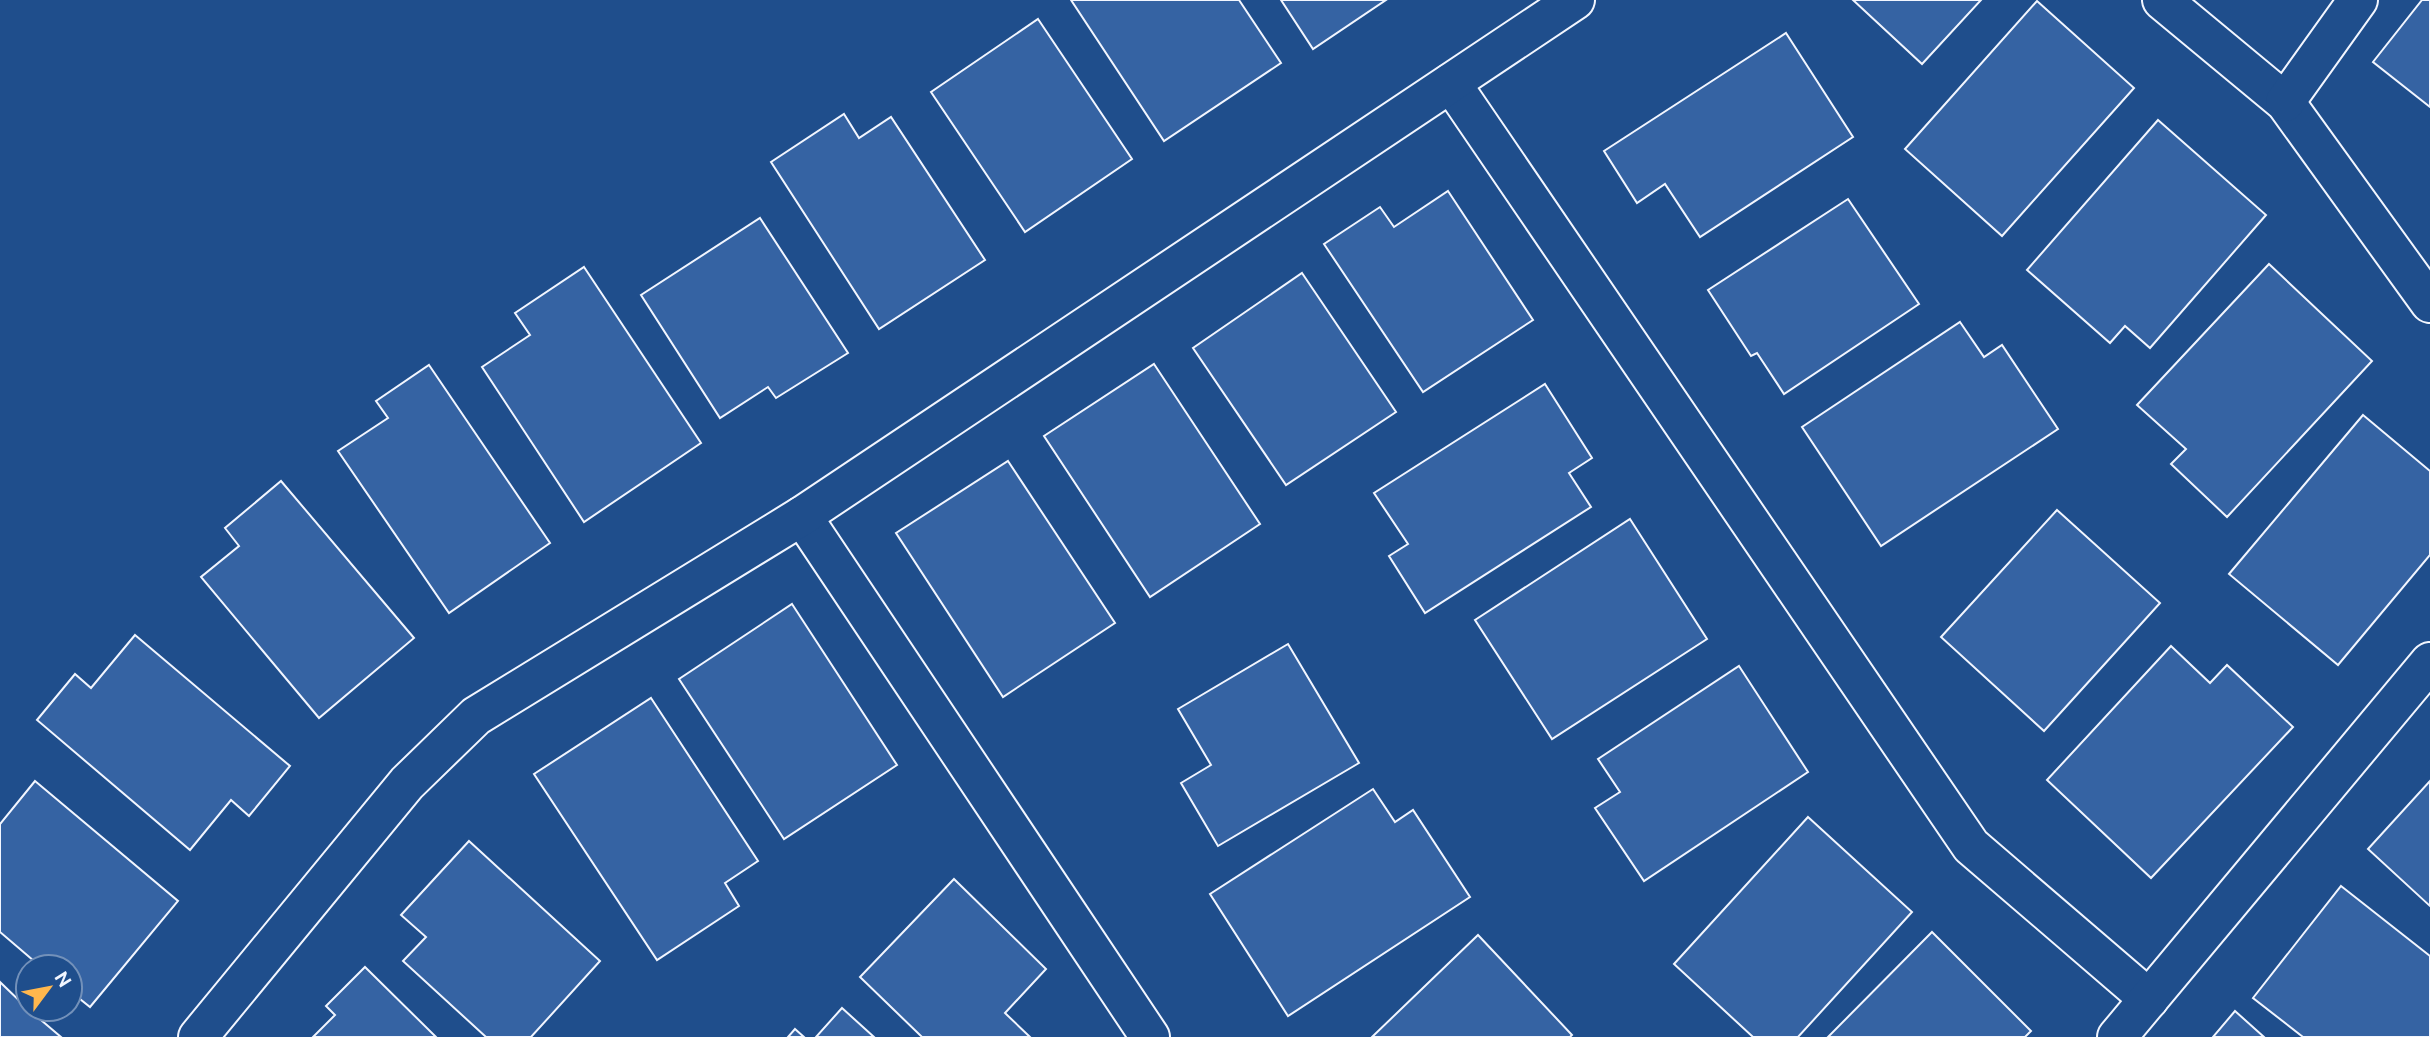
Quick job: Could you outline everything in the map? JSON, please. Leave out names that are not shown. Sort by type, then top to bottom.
[{"type":"street","points":[[198,1037],[407,783],[476,716],[802,516],[1575,0]]},
{"type":"street","points":[[2162,0],[2285,102],[2430,303]]},
{"type":"street","points":[[2285,102],[2358,0]]},
{"type":"street","points":[[1451,83],[1971,846],[2149,999]]},
{"type":"street","points":[[802,516],[1150,1037]]},
{"type":"street","points":[[2117,1037],[2430,662]]},
{"type":"building","points":[[1071,0],[1239,0],[1281,63],[1164,141]]},
{"type":"building","points":[[1281,0],[1386,0],[1313,49]]},
{"type":"building","points":[[1853,0],[1981,0],[1922,64]]},
{"type":"building","points":[[2422,0],[2430,0],[2430,107],[2373,62]]},
{"type":"building","points":[[2037,1],[2134,88],[2002,236],[1905,149]]},
{"type":"building","points":[[1038,19],[1132,159],[1025,232],[931,92]]},
{"type":"building","points":[[1786,33],[1853,137],[1700,237],[1665,184],[1637,203],[1604,151]]},
{"type":"building","points":[[844,114],[859,138],[891,117],[985,260],[879,329],[771,162]]},
{"type":"building","points":[[2158,120],[2266,215],[2150,348],[2125,326],[2110,343],[2027,270]]},
{"type":"building","points":[[1448,191],[1533,320],[1423,392],[1324,244],[1380,207],[1394,227]]},
{"type":"building","points":[[1848,199],[1919,304],[1784,394],[1757,353],[1751,356],[1708,290]]},
{"type":"building","points":[[760,218],[848,353],[776,398],[768,387],[720,418],[641,295]]},
{"type":"building","points":[[2269,264],[2372,361],[2227,517],[2171,464],[2186,449],[2137,405]]},
{"type":"building","points":[[584,267],[701,443],[584,522],[482,367],[530,335],[515,313]]},
{"type":"building","points":[[1302,273],[1396,412],[1286,485],[1193,348]]},
{"type":"building","points":[[1960,322],[1984,357],[2002,345],[2058,429],[1881,546],[1802,427]]},
{"type":"building","points":[[1154,364],[1260,524],[1150,597],[1044,436]]},
{"type":"building","points":[[429,365],[550,543],[449,613],[338,451],[388,418],[376,401]]},
{"type":"building","points":[[1545,384],[1592,458],[1569,473],[1591,507],[1425,613],[1389,556],[1408,544],[1374,493]]},
{"type":"building","points":[[2363,415],[2430,471],[2430,555],[2338,665],[2229,574]]},
{"type":"building","points":[[1008,461],[1115,623],[1003,697],[896,533]]},
{"type":"building","points":[[281,481],[414,638],[319,718],[201,577],[239,546],[225,528]]},
{"type":"building","points":[[2057,510],[2160,603],[2044,731],[1941,637]]},
{"type":"building","points":[[1630,519],[1707,639],[1552,739],[1475,620]]},
{"type":"building","points":[[792,604],[897,765],[784,839],[679,679]]},
{"type":"building","points":[[135,635],[290,766],[249,816],[231,800],[190,850],[37,720],[75,674],[91,688]]},
{"type":"building","points":[[1288,644],[1359,763],[1218,846],[1181,783],[1211,765],[1178,709]]},
{"type":"building","points":[[2171,646],[2210,683],[2227,665],[2293,727],[2151,878],[2047,780]]},
{"type":"building","points":[[1739,666],[1808,772],[1644,881],[1595,808],[1620,792],[1598,759]]},
{"type":"building","points":[[651,698],[758,861],[725,883],[739,906],[657,960],[534,774]]},
{"type":"building","points":[[35,781],[178,901],[90,1007],[84,1002],[84,953],[25,953],[0,932],[0,824]]},
{"type":"building","points":[[2430,781],[2430,906],[2368,849]]},
{"type":"building","points":[[1373,789],[1395,822],[1413,810],[1470,897],[1288,1016],[1210,894]]},
{"type":"building","points":[[1808,817],[1912,912],[1798,1037],[1753,1037],[1674,964]]},
{"type":"building","points":[[469,841],[600,961],[531,1037],[486,1037],[403,961],[426,937],[401,915]]},
{"type":"building","points":[[954,879],[1046,969],[1005,1013],[1030,1037],[922,1037],[860,977]]},
{"type":"building","points":[[2341,886],[2430,956],[2430,1037],[2303,1037],[2253,998]]},
{"type":"building","points":[[1932,932],[2031,1031],[2025,1037],[1828,1037]]},
{"type":"building","points":[[1478,935],[1572,1035],[1570,1037],[1372,1037]]},
{"type":"building","points":[[365,967],[436,1037],[313,1037],[335,1015],[326,1006]]},
{"type":"building","points":[[0,982],[14,996],[14,1023],[44,1023],[61,1037],[0,1037]]},
{"type":"building","points":[[842,1008],[874,1037],[816,1037]]},
{"type":"building","points":[[2235,1011],[2264,1037],[2213,1037]]},
{"type":"building","points":[[795,1029],[804,1037],[788,1037]]}]
